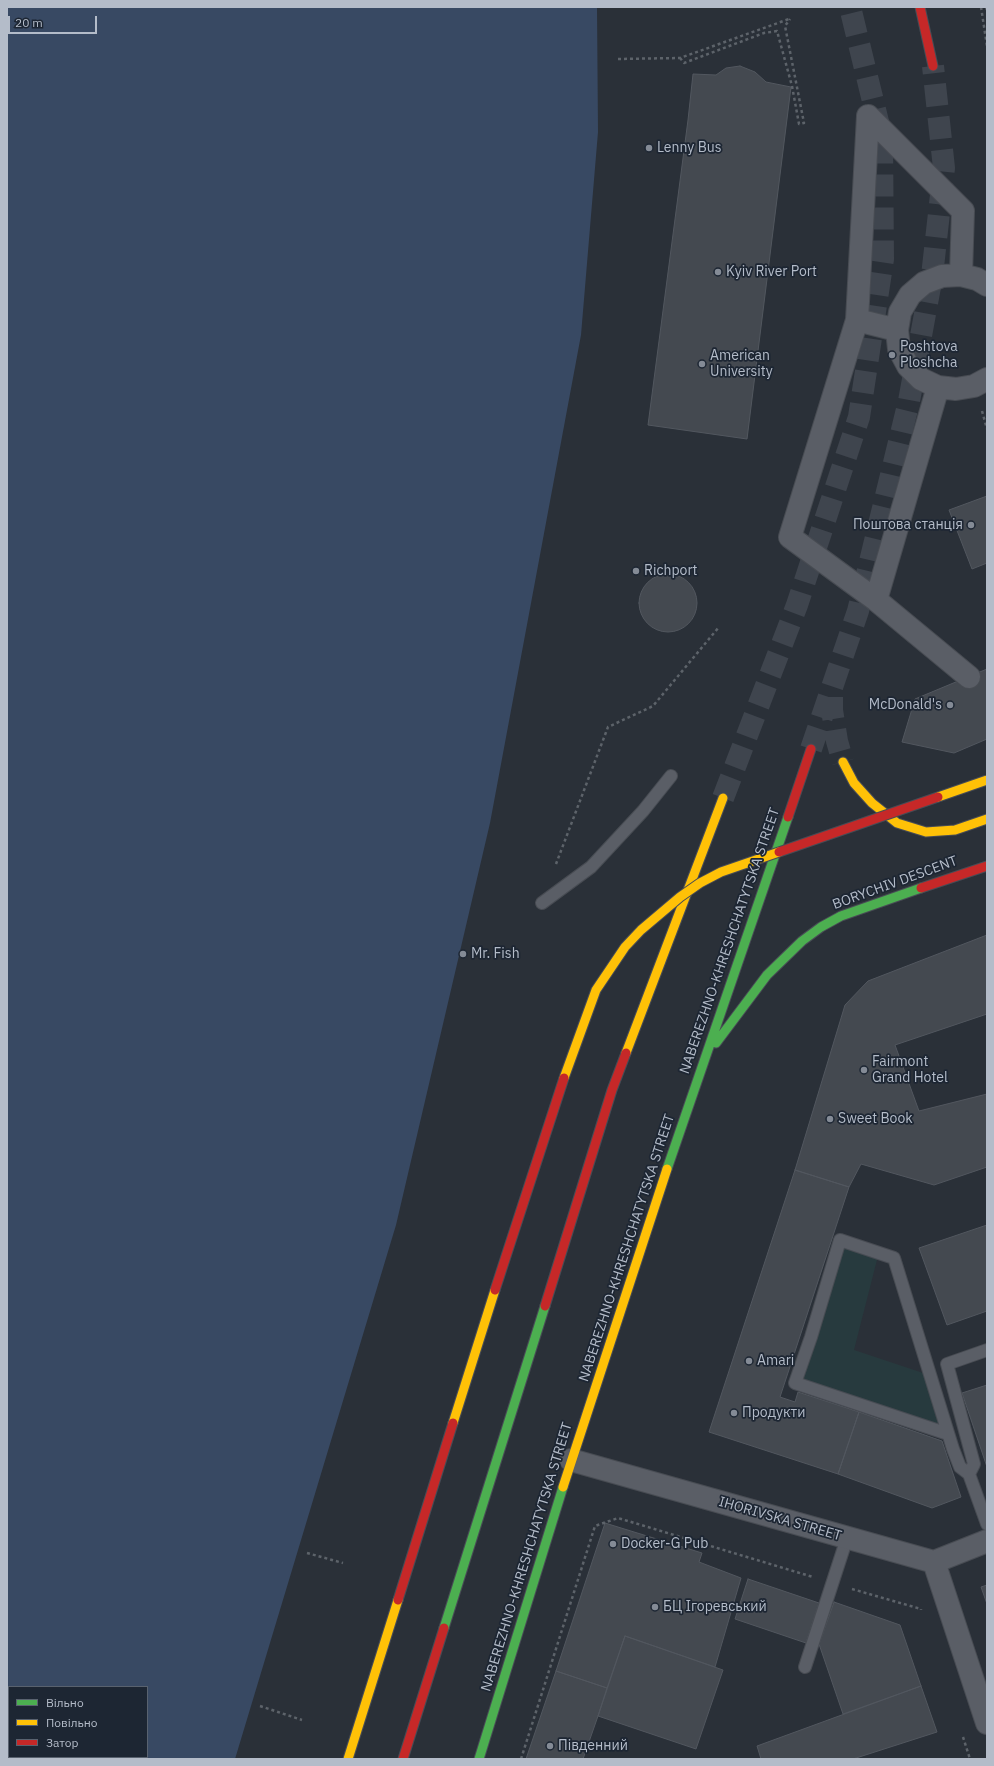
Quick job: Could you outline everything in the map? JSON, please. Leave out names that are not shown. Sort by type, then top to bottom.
[{"type":"main road","points":[[920,7],[933,66]]},
{"type":"main road","name":"NABEREZHNO-KHRESHCHATYTSKA STREET","points":[[479,1759],[571,1460],[704,1058],[811,749]]},
{"type":"main road","points":[[843,762],[854,783],[872,803],[897,823],[926,832],[955,830],[987,819]]},
{"type":"main road","points":[[348,1759],[560,1088],[577,1038],[596,990],[625,947],[641,930],[680,896],[700,883],[721,872],[987,780]]},
{"type":"main road","points":[[403,1759],[612,1090],[722,798]]},
{"type":"main road","name":"BORYCHIV DESCENT","points":[[704,1058],[767,975],[802,941],[821,926],[841,916],[987,866]]},
{"type":"street","points":[[961,275],[963,211],[868,116],[857,320],[790,537],[876,600],[969,676]]},
{"type":"street","points":[[987,285],[977,279],[961,275],[942,276],[924,283],[910,295],[900,312],[897,330],[899,349],[908,366],[921,379],[938,387],[956,389],[974,386],[987,379]]},
{"type":"street","points":[[857,320],[897,330]]},
{"type":"street","points":[[876,600],[938,387]]},
{"type":"street","name":"IHORIVSKA STREET","points":[[571,1460],[934,1562]]},
{"type":"street","points":[[985,1709],[934,1562],[987,1541]]},
{"type":"lane","points":[[542,903],[591,867],[643,811],[671,776]]},
{"type":"lane","points":[[948,1434],[795,1383],[811,1337],[840,1240],[894,1258],[948,1434],[960,1466],[969,1474],[987,1524]]},
{"type":"lane","points":[[969,1474],[974,1464],[947,1364],[987,1350]]},
{"type":"lane","points":[[805,1667],[847,1538]]},
{"type":"path","points":[[981,7],[987,46]]},
{"type":"path","points":[[618,59],[680,58],[790,19],[785,26],[804,123],[799,124],[792,86],[777,31],[764,33],[684,63],[680,58]]},
{"type":"path","points":[[542,903],[608,727],[653,706],[719,627]]},
{"type":"path","points":[[521,1759],[595,1526],[618,1518],[920,1609]]},
{"type":"path","points":[[307,1552],[343,1564]]},
{"type":"path","points":[[260,1706],[302,1720]]},
{"type":"green space","points":[[840,1240],[879,1252],[854,1350],[929,1375],[948,1434],[795,1383]]},
{"type":"water","points":[[7,7],[597,7],[598,132],[581,335],[490,823],[396,1225],[235,1759],[7,1759]]},
{"type":"building","name":"Kyiv River Port","points":[[740,66],[755,72],[766,82],[791,87],[747,439],[648,425],[693,74],[716,75],[726,68]]},
{"type":"building","name":"Поштова станція","points":[[987,496],[987,563],[972,569],[949,510]]},
{"type":"building","points":[[668,574],[684,579],[692,587],[697,603],[692,619],[684,627],[668,632],[652,627],[644,619],[639,603],[644,587],[652,579]]},
{"type":"building","name":"McDonald's","points":[[987,669],[987,739],[954,753],[902,742],[915,699]]},
{"type":"building","name":"Fairmont Grand Hotel","points":[[987,935],[987,1014],[895,1045],[919,1111],[987,1094],[987,1167],[934,1185],[861,1164],[849,1187],[795,1170],[845,1005],[868,981]]},
{"type":"building","points":[[795,1170],[849,1187],[780,1397],[795,1402],[798,1392],[859,1412],[838,1474],[709,1432]]},
{"type":"building","points":[[987,1225],[987,1311],[947,1325],[919,1248]]},
{"type":"building","points":[[987,1385],[987,1467],[962,1393]]},
{"type":"building","points":[[859,1412],[942,1441],[961,1497],[932,1508],[838,1474]]},
{"type":"building","name":"БЦ Ігоревський","points":[[605,1523],[702,1553],[699,1562],[741,1578],[715,1667],[625,1636],[607,1688],[556,1671]]},
{"type":"building","points":[[748,1579],[819,1603],[806,1643],[735,1619]]},
{"type":"building","points":[[987,1585],[987,1604],[981,1587]]},
{"type":"building","points":[[834,1602],[900,1625],[921,1686],[843,1714],[819,1644]]},
{"type":"building","points":[[625,1636],[723,1670],[696,1749],[598,1716]]},
{"type":"building","points":[[556,1671],[607,1688],[598,1716],[583,1759],[526,1759]]},
{"type":"building","points":[[921,1686],[937,1732],[853,1759],[761,1759],[757,1746]]},
{"type":"tunnel","points":[[723,798],[797,605],[859,417],[883,259],[882,138],[850,7]]},
{"type":"tunnel","points":[[811,749],[858,611],[909,401],[932,276],[944,168],[933,66]]},
{"type":"tunnel","points":[[832,697],[832,710],[837,741],[843,762]]},
{"type":"traffic: fast","points":[[667,1169],[788,817]]},
{"type":"traffic: fast","points":[[716,1043],[767,975],[802,941],[821,927],[841,916],[921,888]]},
{"type":"traffic: fast","points":[[444,1628],[545,1306]]},
{"type":"traffic: fast","points":[[479,1759],[563,1487]]},
{"type":"traffic: slow","points":[[843,762],[854,783],[872,803],[897,823],[926,832],[955,830],[987,819]]},
{"type":"traffic: slow","points":[[938,797],[987,780]]},
{"type":"traffic: slow","points":[[626,1053],[723,798]]},
{"type":"traffic: slow","points":[[564,1078],[596,990],[625,947],[641,930],[680,897],[700,883],[721,872],[779,852]]},
{"type":"traffic: slow","points":[[563,1487],[667,1169]]},
{"type":"traffic: slow","points":[[453,1423],[495,1290]]},
{"type":"traffic: slow","points":[[348,1759],[398,1600]]},
{"type":"traffic: jam","points":[[920,7],[933,66]]},
{"type":"traffic: jam","points":[[788,817],[811,749]]},
{"type":"traffic: jam","points":[[779,852],[938,797]]},
{"type":"traffic: jam","points":[[921,888],[987,866]]},
{"type":"traffic: jam","points":[[545,1306],[612,1090],[626,1053]]},
{"type":"traffic: jam","points":[[495,1290],[564,1078]]},
{"type":"traffic: jam","points":[[398,1600],[453,1423]]},
{"type":"traffic: jam","points":[[403,1759],[444,1628]]},
{"type":"place","name":"Lenny Bus","points":[[649,148]]},
{"type":"place","name":"Kyiv River Port","points":[[718,272]]},
{"type":"place","name":"Poshtova Ploshcha","points":[[892,355]]},
{"type":"place","name":"American University","points":[[702,364]]},
{"type":"place","name":"Поштова станція","points":[[971,525]]},
{"type":"place","name":"Richport","points":[[636,571]]},
{"type":"place","name":"McDonald's","points":[[950,705]]},
{"type":"place","name":"Mr. Fish","points":[[463,954]]},
{"type":"place","name":"Fairmont Grand Hotel","points":[[864,1070]]},
{"type":"place","name":"Sweet Book","points":[[830,1119]]},
{"type":"place","name":"Amari","points":[[749,1361]]},
{"type":"place","name":"Продукти","points":[[734,1413]]},
{"type":"place","name":"Docker-G Pub","points":[[613,1544]]},
{"type":"place","name":"БЦ Ігоревський","points":[[655,1607]]},
{"type":"place","name":"Південний","points":[[550,1746]]}]
